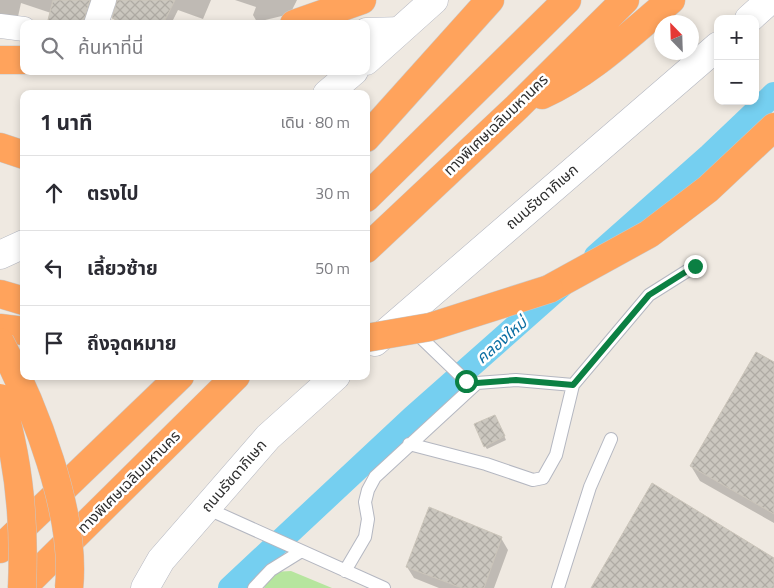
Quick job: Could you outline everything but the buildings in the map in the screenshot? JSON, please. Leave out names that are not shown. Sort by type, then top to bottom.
[{"type":"highway","points":[[305,20],[362,0]]},
{"type":"highway","points":[[370,134],[490,0]]},
{"type":"highway","points":[[370,194],[567,0]]},
{"type":"highway","name":"ทางพิเศษเฉลิมมหานคร","points":[[370,245],[517,107],[625,0]]},
{"type":"highway","points":[[517,107],[559,87],[606,55],[671,0]]},
{"type":"highway","points":[[0,60],[20,60]]},
{"type":"highway","points":[[549,288],[649,234],[708,189],[774,127]]},
{"type":"highway","points":[[0,148],[20,153]]},
{"type":"highway","points":[[370,337],[430,327],[549,288],[647,248],[699,215],[750,176],[774,154]]},
{"type":"highway","points":[[0,294],[20,300]]},
{"type":"highway","points":[[0,328],[20,330]]},
{"type":"highway","points":[[0,342],[27,397],[53,471],[62,504],[70,584]]},
{"type":"highway","points":[[113,439],[159,380]]},
{"type":"highway","points":[[5,542],[176,380]]},
{"type":"highway","name":"ทางพิเศษเฉลิมมหานคร","points":[[22,588],[232,380]]},
{"type":"highway","points":[[0,398],[10,437],[21,510],[24,552],[22,588]]},
{"type":"main road","points":[[370,58],[434,0]]},
{"type":"main road","points":[[753,15],[770,0]]},
{"type":"main road","name":"ถนนรัชดาภิเษก","points":[[370,345],[714,49]]},
{"type":"main road","points":[[332,90],[349,75]]},
{"type":"main road","points":[[0,255],[20,246]]},
{"type":"main road","name":"ถนนรัชดาภิเษก","points":[[145,588],[161,560],[268,437],[332,380]]},
{"type":"street","points":[[97,20],[104,0]]},
{"type":"street","points":[[0,26],[20,28]]},
{"type":"street","points":[[370,30],[403,29]]},
{"type":"lane","points":[[409,444],[486,464],[533,480],[543,478],[556,455],[573,385],[649,295],[695,266]]},
{"type":"lane","points":[[401,318],[450,365],[471,382],[516,380],[573,385]]},
{"type":"lane","points":[[345,571],[365,537],[368,519],[365,502],[368,490],[382,469],[471,382]]},
{"type":"lane","points":[[558,588],[590,487],[611,439]]},
{"type":"lane","points":[[206,508],[299,552],[384,588]]},
{"type":"lane","points":[[254,588],[271,570],[299,552]]},
{"type":"green space","points":[[291,571],[332,588],[264,588],[273,572]]},
{"type":"waterway","name":"คลองใหม่","points":[[596,256],[710,155],[774,94]]},
{"type":"waterway","name":"คลองใหม่","points":[[230,588],[412,418],[561,286]]},
{"type":"route","points":[[466,381],[477,383],[516,380],[573,385],[617,330],[649,295],[695,266]]}]
